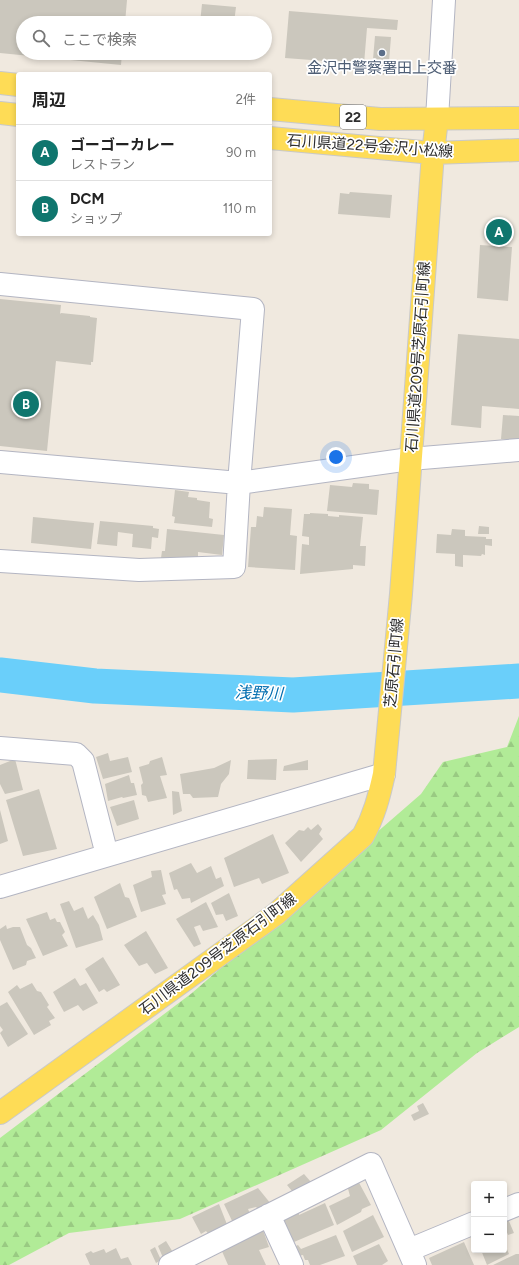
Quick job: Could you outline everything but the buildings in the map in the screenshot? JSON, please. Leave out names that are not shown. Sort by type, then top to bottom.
[{"type":"main road","points":[[0,83],[16,85]]},
{"type":"main road","name":"22","points":[[272,109],[380,119],[436,119]]},
{"type":"main road","points":[[0,113],[16,114]]},
{"type":"main road","name":"石川県道22号金沢小松線","points":[[436,119],[519,118]]},
{"type":"main road","name":"石川県道209号芝原石引町線","points":[[401,594],[436,119]]},
{"type":"main road","name":"石川県道22号金沢小松線","points":[[272,138],[433,153],[519,150]]},
{"type":"main road","name":"芝原石引町線","points":[[388,733],[401,594]]},
{"type":"main road","name":"石川県道209号芝原石引町線","points":[[0,1113],[276,914],[363,836],[372,820],[378,801],[384,774],[388,733]]},
{"type":"street","points":[[436,119],[444,0]]},
{"type":"street","points":[[0,284],[253,309],[239,482],[234,567],[139,570],[0,561]]},
{"type":"street","points":[[0,462],[239,482],[410,459],[519,450]]},
{"type":"street","points":[[0,748],[76,754],[83,760],[107,856]]},
{"type":"street","points":[[0,887],[384,774]]},
{"type":"street","points":[[170,1265],[370,1164],[412,1258],[471,1225]]},
{"type":"street","points":[[507,1209],[519,1204]]},
{"type":"street","points":[[269,1215],[292,1265]]},
{"type":"green space","points":[[519,716],[519,1027],[477,1053],[381,1130],[180,1219],[69,1233],[9,1265],[0,1265],[0,1138],[192,993],[421,794],[443,762],[507,747]]},
{"type":"waterway","name":"浅野川","points":[[0,675],[95,686],[293,695],[519,681]]},
{"type":"place","name":"金沢中警察署田上交番","points":[[382,53]]},
{"type":"place","name":"ゴーゴーカレー","points":[[499,232]]},
{"type":"place","name":"DCM","points":[[26,404]]}]
